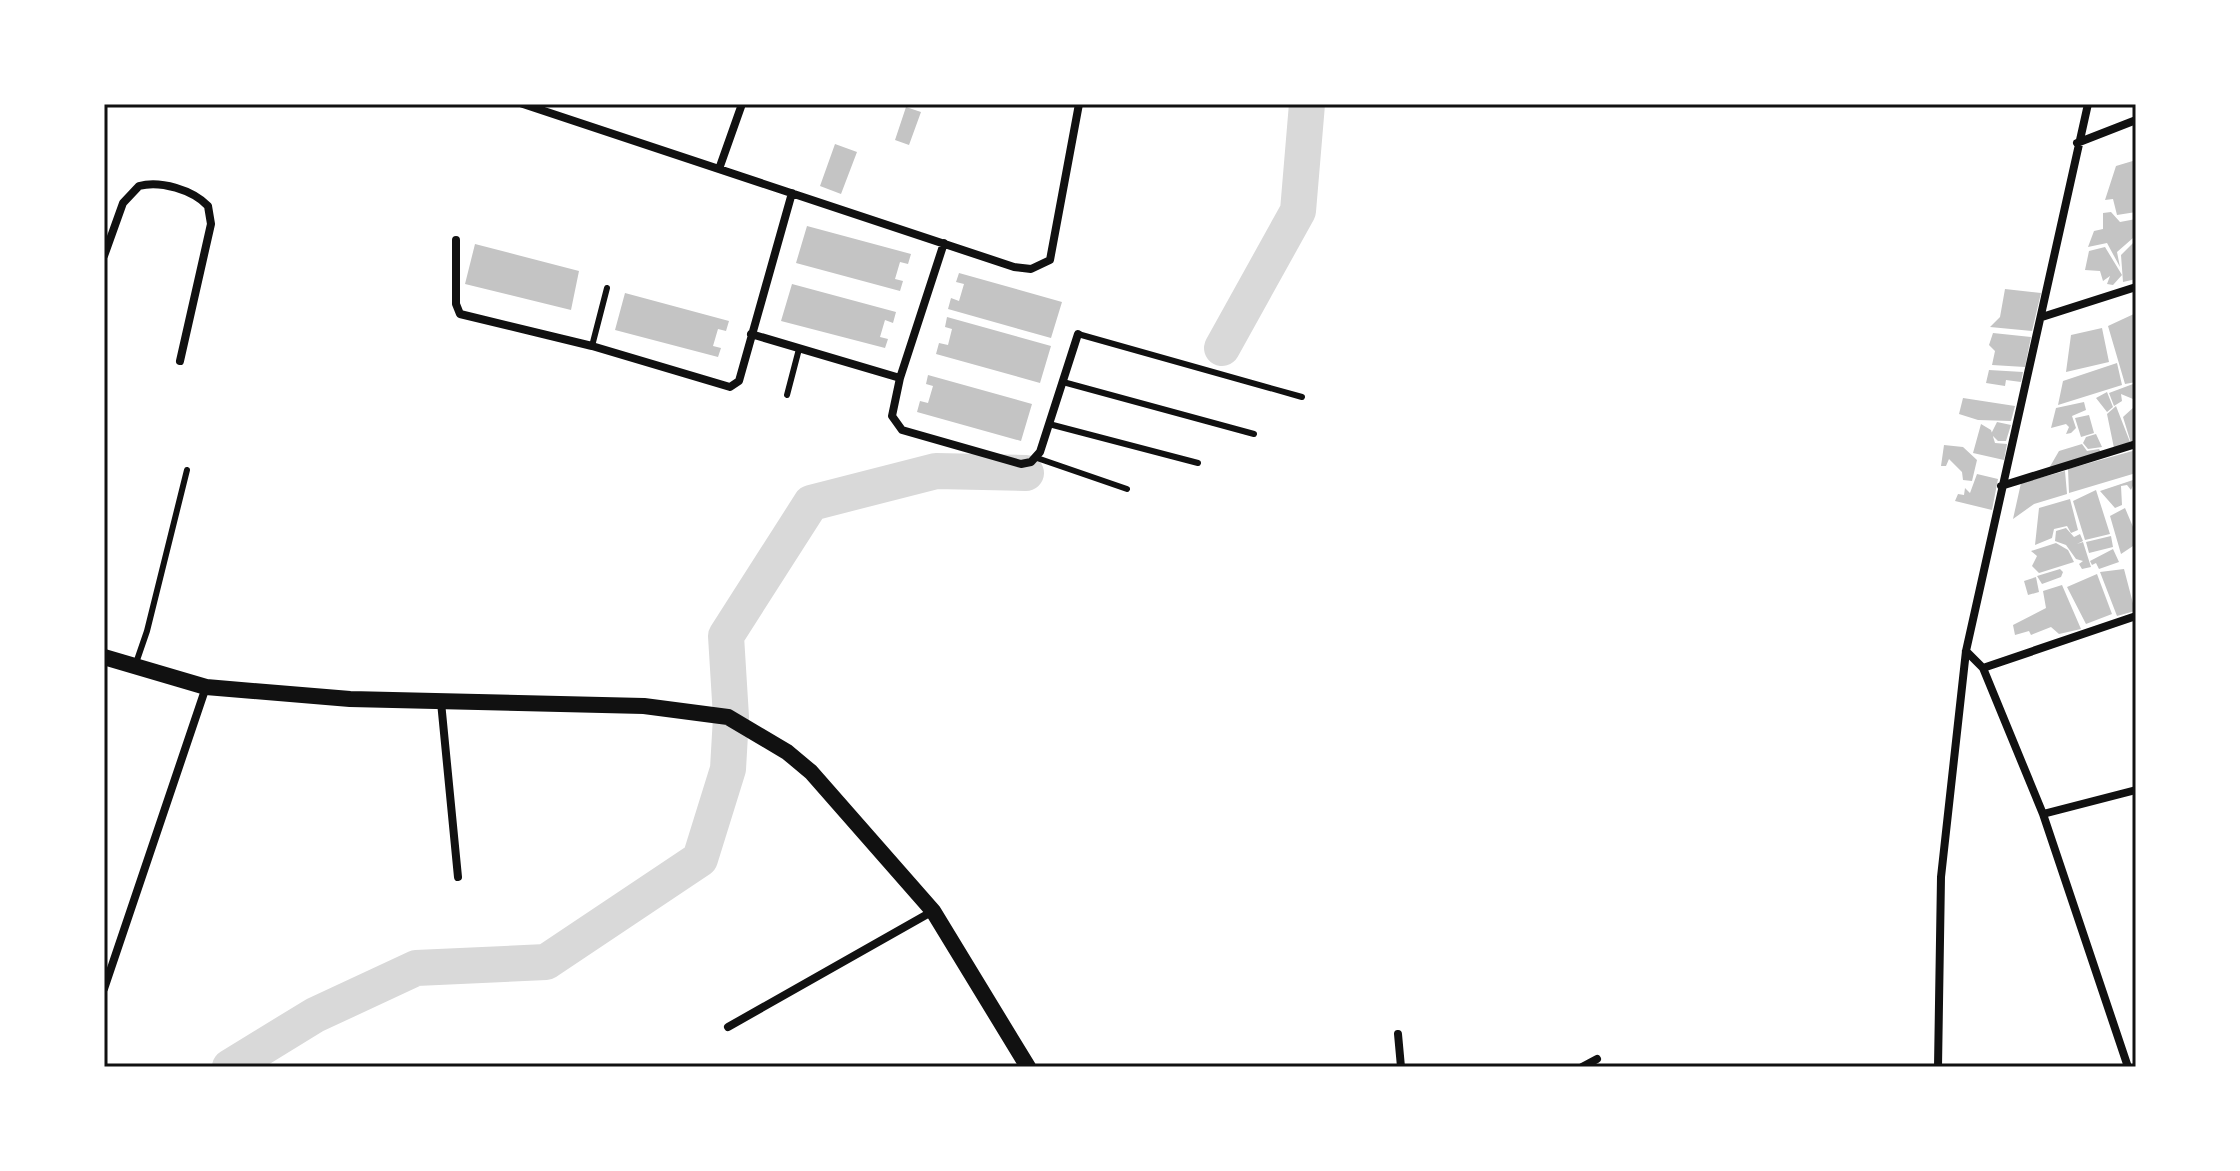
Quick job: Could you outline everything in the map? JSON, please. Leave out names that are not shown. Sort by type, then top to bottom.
[{"type":"main road","points":[[104,657],[206,687],[441,702],[644,706],[735,720],[787,752],[811,772],[933,911],[1028,1067]]},
{"type":"street","points":[[523,104],[1014,267],[1031,269],[1050,260],[1079,104]]},
{"type":"street","points":[[719,169],[742,104]]},
{"type":"street","points":[[1938,1067],[1941,877],[1966,651],[2088,104]]},
{"type":"street","points":[[2077,143],[2136,120]]},
{"type":"street","points":[[104,256],[123,203],[139,186],[156,184],[193,193],[208,206],[211,224],[180,361]]},
{"type":"street","points":[[456,240],[456,304],[460,314],[592,346],[726,388],[739,381],[792,193]]},
{"type":"street","points":[[944,243],[900,378],[892,416],[902,430],[1021,464],[1037,458],[1078,334]]},
{"type":"street","points":[[2042,317],[2136,287]]},
{"type":"street","points":[[751,334],[900,378]]},
{"type":"street","points":[[2001,486],[2136,444]]},
{"type":"street","points":[[1983,668],[2136,616]]},
{"type":"street","points":[[1966,651],[1983,668],[2043,814],[2128,1067]]},
{"type":"street","points":[[104,989],[206,687]]},
{"type":"street","points":[[441,702],[458,877]]},
{"type":"street","points":[[2043,814],[2136,790]]},
{"type":"street","points":[[728,1027],[933,911]]},
{"type":"street","points":[[1398,1034],[1401,1067]]},
{"type":"street","points":[[1582,1067],[1597,1059]]},
{"type":"lane","points":[[592,346],[607,288]]},
{"type":"lane","points":[[1078,334],[1302,397]]},
{"type":"lane","points":[[787,395],[799,349]]},
{"type":"lane","points":[[1063,382],[1254,434]]},
{"type":"lane","points":[[1049,424],[1198,463]]},
{"type":"lane","points":[[1037,458],[1127,489]]},
{"type":"lane","points":[[134,667],[147,631],[187,470]]},
{"type":"building","points":[[906,107],[921,112],[909,145],[895,140]]},
{"type":"building","points":[[835,144],[857,152],[841,194],[820,186]]},
{"type":"building","points":[[2136,160],[2136,212],[2117,215],[2113,199],[2105,200],[2116,166]]},
{"type":"building","points":[[2111,212],[2120,222],[2136,219],[2136,240],[2133,238],[2117,252],[2120,267],[2107,243],[2088,247],[2094,231],[2103,229],[2103,213]]},
{"type":"building","points":[[807,226],[911,254],[908,264],[900,262],[895,279],[903,281],[900,291],[796,263]]},
{"type":"building","points":[[2134,242],[2136,279],[2123,282],[2121,255]]},
{"type":"building","points":[[475,244],[579,271],[571,310],[465,284]]},
{"type":"building","points":[[2105,247],[2122,275],[2113,285],[2107,284],[2110,276],[2103,281],[2100,271],[2085,270],[2089,251]]},
{"type":"building","points":[[959,273],[1062,302],[1051,338],[948,309],[951,298],[959,301],[964,284],[956,282]]},
{"type":"building","points":[[792,284],[896,312],[893,323],[885,320],[880,337],[888,339],[885,348],[781,321]]},
{"type":"building","points":[[2005,289],[2041,293],[2032,331],[1990,327],[2000,317]]},
{"type":"building","points":[[625,293],[729,321],[726,331],[718,329],[713,346],[721,348],[718,357],[615,330]]},
{"type":"building","points":[[2136,313],[2136,382],[2125,384],[2108,326]]},
{"type":"building","points":[[947,317],[1051,346],[1040,383],[936,354],[939,343],[948,345],[952,329],[945,327]]},
{"type":"building","points":[[2102,328],[2109,362],[2066,372],[2071,335]]},
{"type":"building","points":[[1993,333],[2031,337],[2025,367],[1992,365],[1995,351],[1989,345]]},
{"type":"building","points":[[2117,363],[2122,385],[2058,405],[2063,381]]},
{"type":"building","points":[[1989,370],[2023,372],[2021,382],[2006,380],[2005,386],[1986,383]]},
{"type":"building","points":[[928,375],[1032,404],[1021,441],[917,412],[920,401],[928,403],[933,386],[926,384]]},
{"type":"building","points":[[2133,384],[2136,386],[2136,441],[2131,443],[2123,417],[2135,406],[2133,399],[2121,394],[2122,401],[2114,406],[2109,393]]},
{"type":"building","points":[[2107,392],[2113,407],[2107,412],[2096,398]]},
{"type":"building","points":[[1963,398],[2015,406],[2011,421],[1978,420],[1959,414]]},
{"type":"building","points":[[2084,402],[2086,410],[2072,416],[2076,428],[2071,433],[2066,434],[2069,427],[2066,424],[2051,428],[2056,408]]},
{"type":"building","points":[[2116,406],[2130,442],[2114,448],[2107,414]]},
{"type":"building","points":[[2089,415],[2094,433],[2081,437],[2075,418]]},
{"type":"building","points":[[1997,422],[2011,425],[2006,441],[1998,441],[1991,434]]},
{"type":"building","points":[[1981,424],[1991,430],[1995,443],[2007,444],[2004,460],[1973,453]]},
{"type":"building","points":[[2096,434],[2102,447],[2088,449],[2083,443],[2086,437]]},
{"type":"building","points":[[2082,444],[2087,451],[2099,449],[2101,452],[2048,470],[2059,451]]},
{"type":"building","points":[[1944,445],[1963,447],[1977,460],[1972,481],[1963,480],[1962,472],[1949,459],[1946,466],[1941,466]]},
{"type":"building","points":[[2136,450],[2136,473],[2069,493],[2068,469]]},
{"type":"building","points":[[2065,471],[2067,494],[2034,504],[2013,519],[2021,483]]},
{"type":"building","points":[[1977,474],[1998,479],[1992,510],[1955,501],[1958,494],[1964,495],[1965,488],[1970,493]]},
{"type":"building","points":[[2136,479],[2131,490],[2127,485],[2121,486],[2122,505],[2115,508],[2100,491]]},
{"type":"building","points":[[2096,490],[2110,534],[2085,540],[2073,501]]},
{"type":"building","points":[[2070,499],[2078,530],[2071,533],[2067,526],[2054,529],[2052,538],[2035,545],[2039,508]]},
{"type":"building","points":[[2125,508],[2136,534],[2136,544],[2121,554],[2110,516]]},
{"type":"building","points":[[2066,528],[2074,537],[2080,534],[2083,541],[2077,544],[2083,542],[2091,567],[2082,569],[2079,564],[2083,561],[2076,559],[2066,545],[2055,541],[2056,531]]},
{"type":"building","points":[[2111,536],[2113,547],[2089,553],[2086,542]]},
{"type":"building","points":[[2056,543],[2068,550],[2074,562],[2039,573],[2032,566],[2037,556],[2031,551]]},
{"type":"building","points":[[2113,549],[2119,562],[2099,569],[2096,563],[2092,565],[2090,561]]},
{"type":"building","points":[[2060,569],[2063,572],[2061,577],[2042,584],[2037,576]]},
{"type":"building","points":[[2124,569],[2135,611],[2117,616],[2100,572]]},
{"type":"building","points":[[2097,574],[2112,614],[2086,624],[2067,587]]},
{"type":"building","points":[[2036,577],[2039,592],[2028,595],[2024,581]]},
{"type":"building","points":[[2062,585],[2081,629],[2059,634],[2051,627],[2031,635],[2029,631],[2015,635],[2013,625],[2046,608],[2043,591]]},
{"type":"waterway","points":[[1222,348],[1298,211],[1307,104]]},
{"type":"waterway","points":[[230,1067],[315,1015],[416,968],[546,962],[700,859],[728,769],[731,717],[726,636],[811,503],[936,471],[1026,473]]}]
